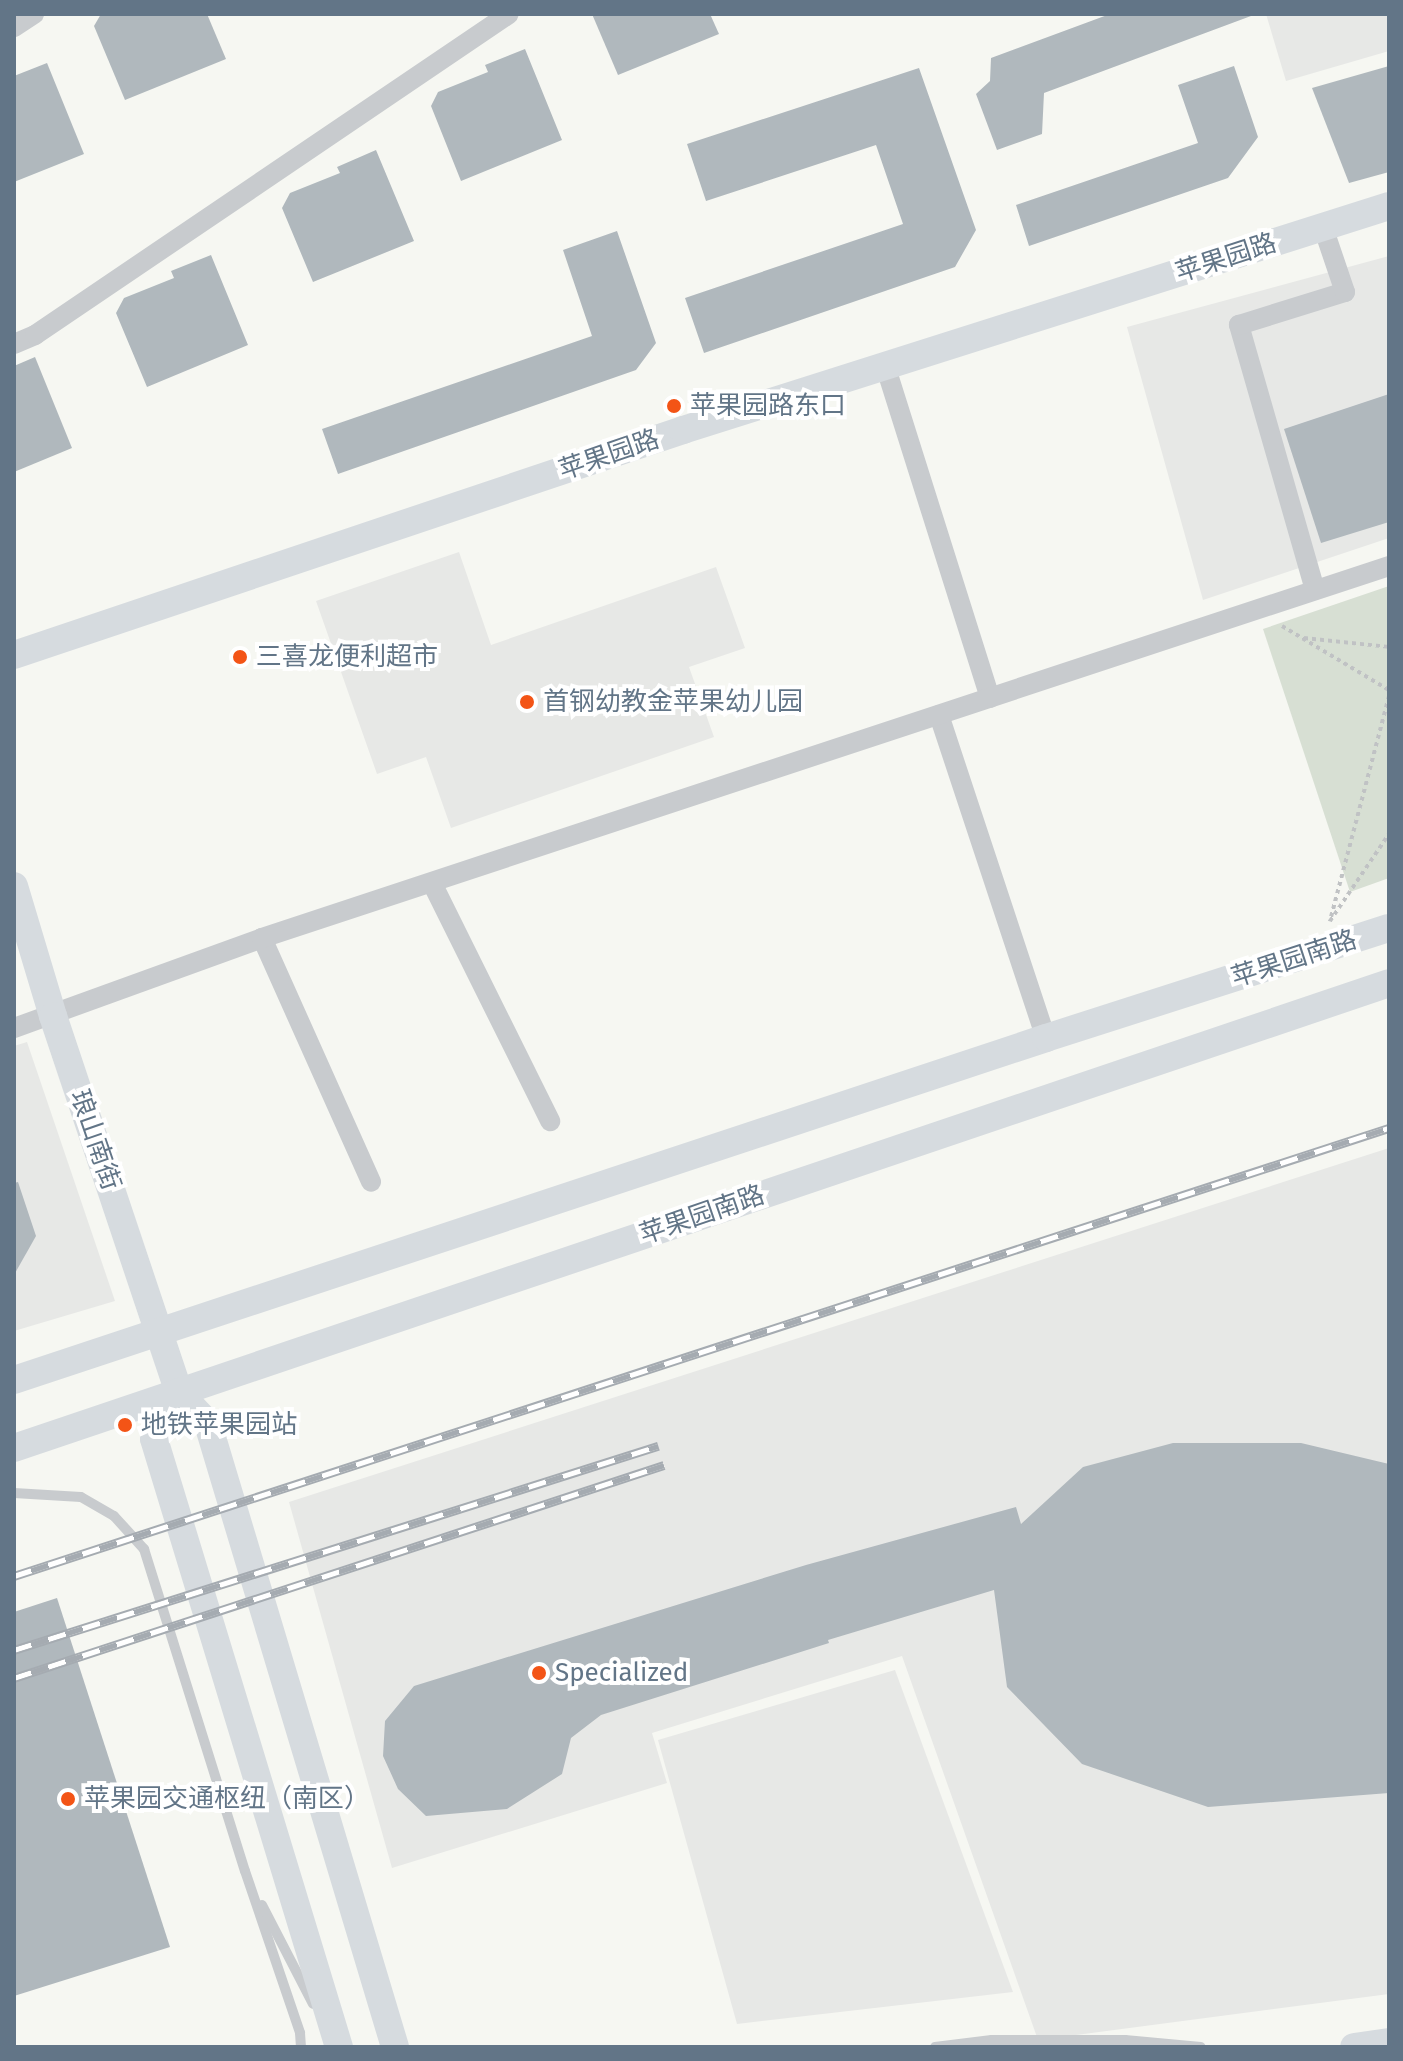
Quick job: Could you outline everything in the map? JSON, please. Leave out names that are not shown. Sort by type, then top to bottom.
[{"type":"street","points":[[14,27],[34,14]]},
{"type":"street","points":[[14,344],[48,326],[509,14]]},
{"type":"street","name":"苹果园路","points":[[14,655],[885,365],[1389,206]]},
{"type":"street","points":[[1315,590],[1239,325],[1345,292],[1323,227]]},
{"type":"street","points":[[885,365],[990,698]]},
{"type":"street","points":[[14,1028],[262,938],[1389,566]]},
{"type":"street","points":[[939,715],[1046,1038]]},
{"type":"street","points":[[432,883],[550,1121]]},
{"type":"street","name":"琅山南街","points":[[14,886],[53,1016],[179,1393]]},
{"type":"street","name":"苹果园南路","points":[[14,1380],[1046,1038],[1389,928]]},
{"type":"street","points":[[262,938],[371,1182]]},
{"type":"street","name":"苹果园南路","points":[[14,1448],[1389,983]]},
{"type":"street","points":[[339,2047],[154,1439],[179,1393],[208,1424],[395,2047]]},
{"type":"street","points":[[1354,2047],[1389,2042]]},
{"type":"lane","points":[[14,1493],[81,1497],[114,1516],[144,1549],[245,1871],[300,2033],[301,2047]]},
{"type":"lane","points":[[245,1871],[318,2013],[352,2047]]},
{"type":"lane","points":[[935,2047],[992,2040],[1125,2040],[1201,2047]]},
{"type":"path","points":[[1256,610],[1389,693],[1330,921],[1389,834]]},
{"type":"path","points":[[1301,637],[1389,647]]},
{"type":"shaded area","points":[[1266,14],[1389,14],[1389,51],[1286,81]]},
{"type":"shaded area","points":[[1389,256],[1389,538],[1203,600],[1127,327]]},
{"type":"shaded area","name":"首钢幼教金苹果幼儿园","points":[[459,552],[491,645],[716,567],[745,648],[689,667],[714,737],[451,828],[426,757],[377,774],[316,601]]},
{"type":"shaded area","points":[[1389,586],[1389,878],[1350,892],[1263,629]]},
{"type":"shaded area","points":[[27,1042],[115,1301],[14,1331],[14,1046]]},
{"type":"shaded area","points":[[1389,1148],[1389,1994],[1038,2040],[902,1656],[652,1733],[667,1783],[392,1868],[289,1502]]},
{"type":"shaded area","points":[[895,1670],[1013,1992],[737,2024],[658,1740]]},
{"type":"building","points":[[101,14],[207,14],[226,59],[125,100],[94,26]]},
{"type":"building","points":[[592,14],[710,14],[719,34],[618,75]]},
{"type":"building","points":[[1110,14],[1251,16],[1044,93],[1042,134],[997,150],[976,94],[990,81],[991,58]]},
{"type":"building","points":[[525,49],[562,140],[461,181],[431,106],[438,92],[488,72],[485,65]]},
{"type":"building","points":[[47,63],[84,154],[14,182],[14,76]]},
{"type":"building","points":[[1234,66],[1258,137],[1228,178],[1029,246],[1016,205],[1198,143],[1178,85]]},
{"type":"building","points":[[1389,66],[1389,172],[1349,183],[1312,88]]},
{"type":"building","points":[[919,68],[976,230],[955,267],[704,353],[685,298],[903,224],[876,145],[706,201],[687,144]]},
{"type":"building","points":[[376,150],[414,241],[313,282],[282,208],[290,193],[340,173],[337,167]]},
{"type":"building","points":[[617,231],[656,343],[636,370],[338,474],[322,429],[592,336],[563,250]]},
{"type":"building","points":[[211,255],[248,345],[147,387],[116,313],[124,298],[174,278],[171,271]]},
{"type":"building","points":[[35,357],[72,448],[14,472],[14,366]]},
{"type":"building","points":[[1389,394],[1389,522],[1321,543],[1284,429]]},
{"type":"building","points":[[18,1182],[36,1236],[14,1275],[14,1183]]},
{"type":"building","points":[[1173,1443],[1301,1443],[1389,1464],[1389,1793],[1208,1807],[1082,1764],[1007,1687],[994,1590],[828,1640],[829,1643],[601,1715],[571,1738],[562,1774],[507,1809],[426,1816],[398,1789],[383,1756],[385,1721],[414,1686],[806,1565],[1016,1507],[1021,1524],[1083,1467]]},
{"type":"building","points":[[57,1598],[170,1947],[14,1996],[14,1612]]},
{"type":"railway","points":[[14,1576],[1389,1128]]},
{"type":"railway","points":[[14,1650],[658,1446]]},
{"type":"railway","points":[[14,1678],[664,1465]]},
{"type":"place","name":"苹果园路东口","points":[[674,406]]},
{"type":"place","name":"三喜龙便利超市","points":[[240,657]]},
{"type":"place","name":"首钢幼教金苹果幼儿园","points":[[527,702]]},
{"type":"place","name":"地铁苹果园站","points":[[125,1425]]},
{"type":"place","name":"Specialized","points":[[539,1673]]},
{"type":"place","name":"苹果园交通枢纽（南区）","points":[[68,1799]]}]
